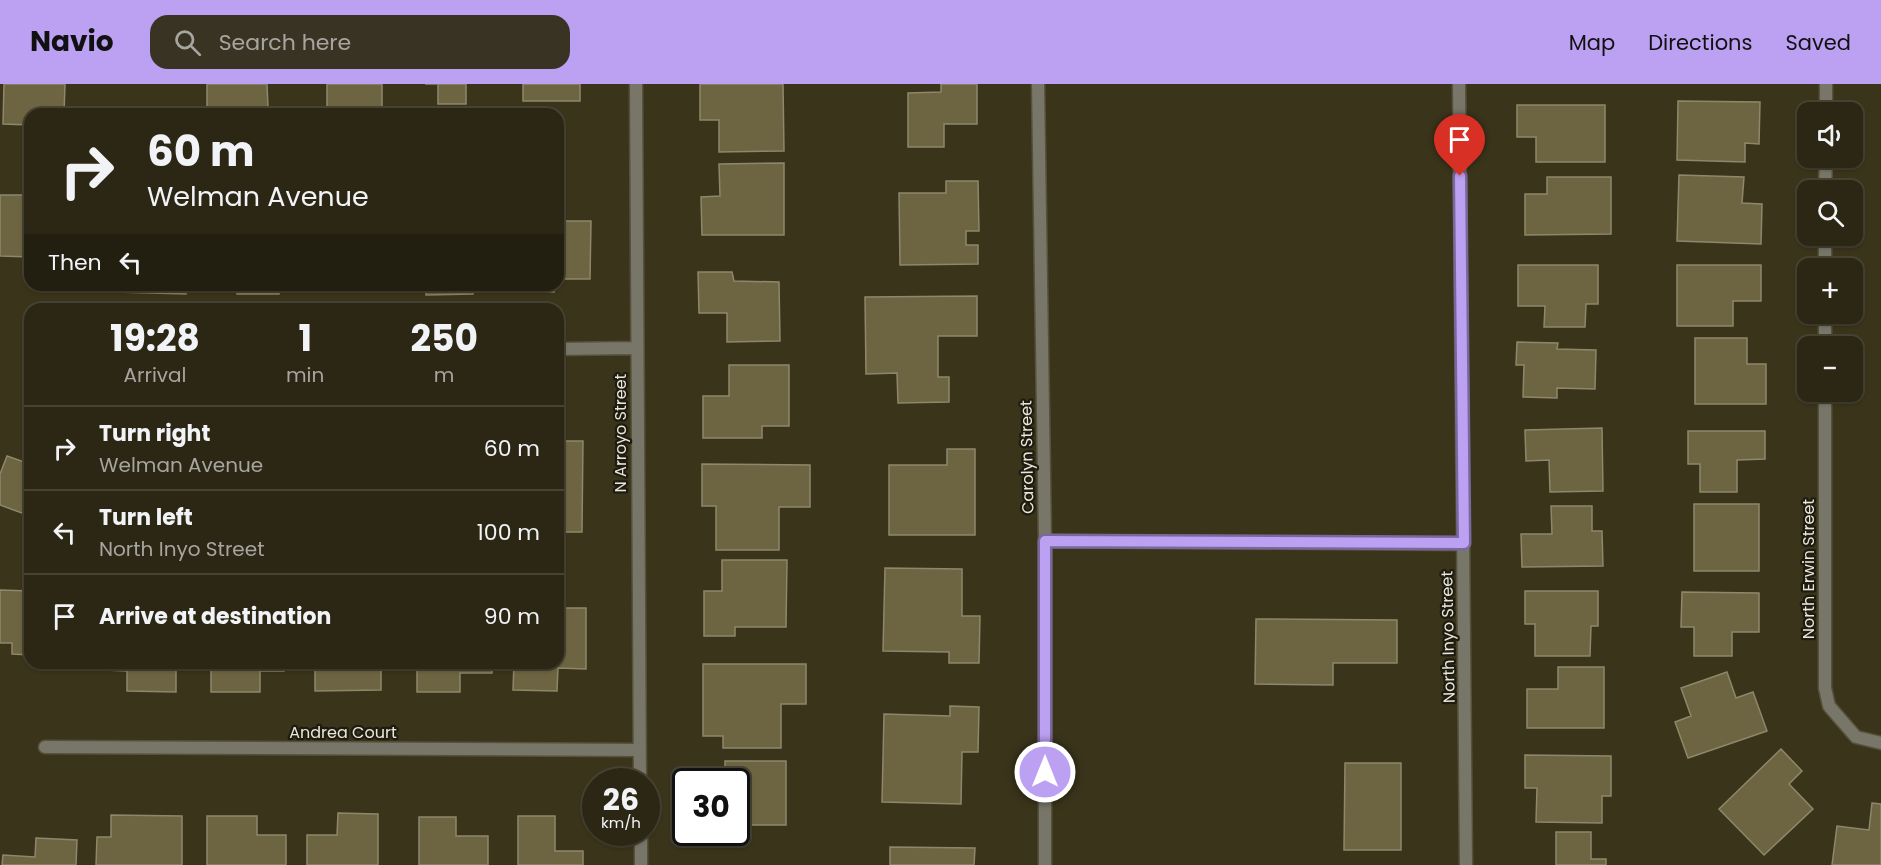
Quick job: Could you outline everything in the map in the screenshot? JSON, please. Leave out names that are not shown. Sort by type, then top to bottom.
[{"type":"street","name":"N Arroyo Street","points":[[636,84],[640,768]]},
{"type":"street","name":"Carolyn Street","points":[[1038,84],[1045,541],[1045,865]]},
{"type":"street","name":"North Inyo Street","points":[[1459,84],[1466,865]]},
{"type":"street","points":[[1826,84],[1826,102]]},
{"type":"street","points":[[564,349],[636,348]]},
{"type":"street","name":"North Erwin Street","points":[[1825,402],[1825,688],[1829,706],[1856,737],[1881,743]]},
{"type":"street","points":[[1045,541],[1464,543]]},
{"type":"street","name":"Andrea Court","points":[[45,747],[639,750]]},
{"type":"street","points":[[641,846],[641,865]]},
{"type":"building","points":[[4,84],[65,84],[64,108],[24,108],[24,125],[3,124]]},
{"type":"building","points":[[207,84],[267,84],[268,107],[207,108]]},
{"type":"building","points":[[327,84],[382,84],[382,107],[327,107]]},
{"type":"building","points":[[438,84],[466,84],[466,104],[438,104]]},
{"type":"building","points":[[523,84],[580,84],[580,101],[523,101]]},
{"type":"building","points":[[700,84],[783,84],[784,151],[719,152],[719,120],[700,120]]},
{"type":"building","points":[[941,84],[977,84],[977,124],[944,124],[944,147],[908,147],[908,93],[941,92]]},
{"type":"building","points":[[1678,101],[1760,102],[1759,144],[1745,143],[1745,162],[1677,160]]},
{"type":"building","points":[[1517,105],[1605,105],[1605,162],[1536,162],[1536,137],[1517,137]]},
{"type":"building","points":[[784,163],[784,235],[702,235],[701,197],[720,196],[719,164]]},
{"type":"building","points":[[1679,175],[1744,177],[1742,203],[1762,204],[1761,244],[1677,241]]},
{"type":"building","points":[[1547,177],[1611,177],[1611,234],[1525,235],[1525,194],[1547,194]]},
{"type":"building","points":[[946,181],[978,181],[979,231],[966,231],[966,245],[978,245],[978,264],[900,265],[899,193],[946,193]]},
{"type":"building","points":[[0,195],[24,195],[24,257],[0,256]]},
{"type":"building","points":[[564,221],[591,221],[590,279],[564,279]]},
{"type":"building","points":[[1518,265],[1598,265],[1598,304],[1586,304],[1585,327],[1544,327],[1545,306],[1518,306]]},
{"type":"building","points":[[1677,265],[1761,265],[1761,301],[1733,301],[1733,326],[1677,326]]},
{"type":"building","points":[[698,272],[732,272],[734,281],[779,282],[780,341],[727,342],[727,313],[699,313]]},
{"type":"building","points":[[186,291],[186,294],[115,292]]},
{"type":"building","points":[[237,291],[279,291],[279,294],[237,294]]},
{"type":"building","points":[[306,291],[388,291],[388,292]]},
{"type":"building","points":[[426,291],[473,291],[473,294],[426,295]]},
{"type":"building","points":[[505,291],[554,291],[554,292]]},
{"type":"building","points":[[977,296],[977,336],[938,336],[938,377],[949,377],[949,402],[898,403],[897,373],[866,374],[865,297]]},
{"type":"building","points":[[1695,338],[1747,338],[1747,364],[1766,364],[1766,404],[1695,404]]},
{"type":"building","points":[[1517,342],[1558,343],[1557,349],[1596,350],[1595,389],[1557,388],[1557,398],[1523,397],[1524,365],[1516,365]]},
{"type":"building","points":[[729,365],[789,365],[789,426],[762,426],[762,438],[703,438],[703,396],[729,396]]},
{"type":"building","points":[[1602,428],[1603,491],[1550,492],[1549,460],[1526,461],[1525,430]]},
{"type":"building","points":[[1688,431],[1765,431],[1765,459],[1737,460],[1737,492],[1700,492],[1700,464],[1688,464]]},
{"type":"building","points":[[564,441],[583,441],[582,532],[564,532]]},
{"type":"building","points":[[947,449],[975,449],[975,535],[889,535],[889,465],[947,465]]},
{"type":"building","points":[[7,456],[24,462],[24,514],[0,505],[0,474]]},
{"type":"building","points":[[702,464],[810,465],[810,507],[779,507],[779,550],[716,550],[716,506],[702,506]]},
{"type":"building","points":[[1694,504],[1759,504],[1759,571],[1694,571]]},
{"type":"building","points":[[1551,506],[1592,506],[1592,531],[1602,531],[1603,566],[1522,567],[1521,534],[1552,534]]},
{"type":"building","points":[[722,560],[787,560],[786,627],[735,627],[735,636],[704,636],[704,591],[722,591]]},
{"type":"building","points":[[885,568],[962,569],[962,616],[980,616],[979,663],[949,663],[949,652],[883,651]]},
{"type":"building","points":[[0,590],[24,591],[24,655],[12,654],[12,643],[0,643]]},
{"type":"building","points":[[1525,591],[1598,591],[1598,626],[1591,626],[1590,656],[1535,656],[1535,624],[1525,624]]},
{"type":"building","points":[[1682,592],[1759,593],[1759,632],[1732,632],[1732,656],[1694,656],[1694,627],[1681,627]]},
{"type":"building","points":[[564,608],[586,608],[586,669],[564,668]]},
{"type":"building","points":[[1256,619],[1397,620],[1397,663],[1333,663],[1333,685],[1255,684]]},
{"type":"building","points":[[703,664],[806,664],[806,704],[781,704],[781,748],[723,748],[723,736],[703,736]]},
{"type":"building","points":[[1558,667],[1604,667],[1604,728],[1527,728],[1527,689],[1558,689]]},
{"type":"building","points":[[176,669],[176,692],[127,691],[127,671],[105,670]]},
{"type":"building","points":[[211,669],[284,669],[284,671],[260,671],[260,692],[211,692]]},
{"type":"building","points":[[315,669],[381,669],[381,690],[315,691]]},
{"type":"building","points":[[417,669],[492,669],[492,673],[460,673],[460,692],[417,692]]},
{"type":"building","points":[[514,669],[558,669],[557,691],[513,690]]},
{"type":"building","points":[[1727,672],[1736,698],[1753,692],[1767,731],[1688,758],[1675,722],[1691,716],[1681,688]]},
{"type":"building","points":[[950,706],[979,707],[978,752],[962,752],[961,804],[882,802],[884,714],[950,716]]},
{"type":"building","points":[[1781,749],[1802,771],[1789,784],[1813,809],[1764,855],[1719,809]]},
{"type":"building","points":[[1525,755],[1611,756],[1611,796],[1602,796],[1602,823],[1536,822],[1537,788],[1525,788]]},
{"type":"building","points":[[725,761],[786,761],[786,825],[750,825],[750,768],[725,768]]},
{"type":"building","points":[[1345,763],[1401,763],[1401,850],[1344,850]]},
{"type":"building","points":[[1872,803],[1881,804],[1881,865],[1832,865],[1837,826],[1869,830]]},
{"type":"building","points":[[338,813],[378,814],[378,865],[307,865],[307,835],[337,835]]},
{"type":"building","points":[[111,815],[182,816],[182,865],[96,865],[97,837],[111,837]]},
{"type":"building","points":[[207,816],[257,816],[257,835],[286,835],[286,865],[207,865]]},
{"type":"building","points":[[518,816],[555,816],[555,851],[583,851],[583,865],[518,865]]},
{"type":"building","points":[[419,817],[456,817],[456,836],[488,836],[488,865],[419,865]]},
{"type":"building","points":[[1556,832],[1591,832],[1591,859],[1606,859],[1606,865],[1556,865]]},
{"type":"building","points":[[36,838],[77,840],[76,865],[2,865],[3,855],[35,857]]},
{"type":"building","points":[[890,847],[975,848],[974,865],[890,865]]},
{"type":"route","points":[[1045,772],[1045,541],[1464,543],[1460,176]]}]
